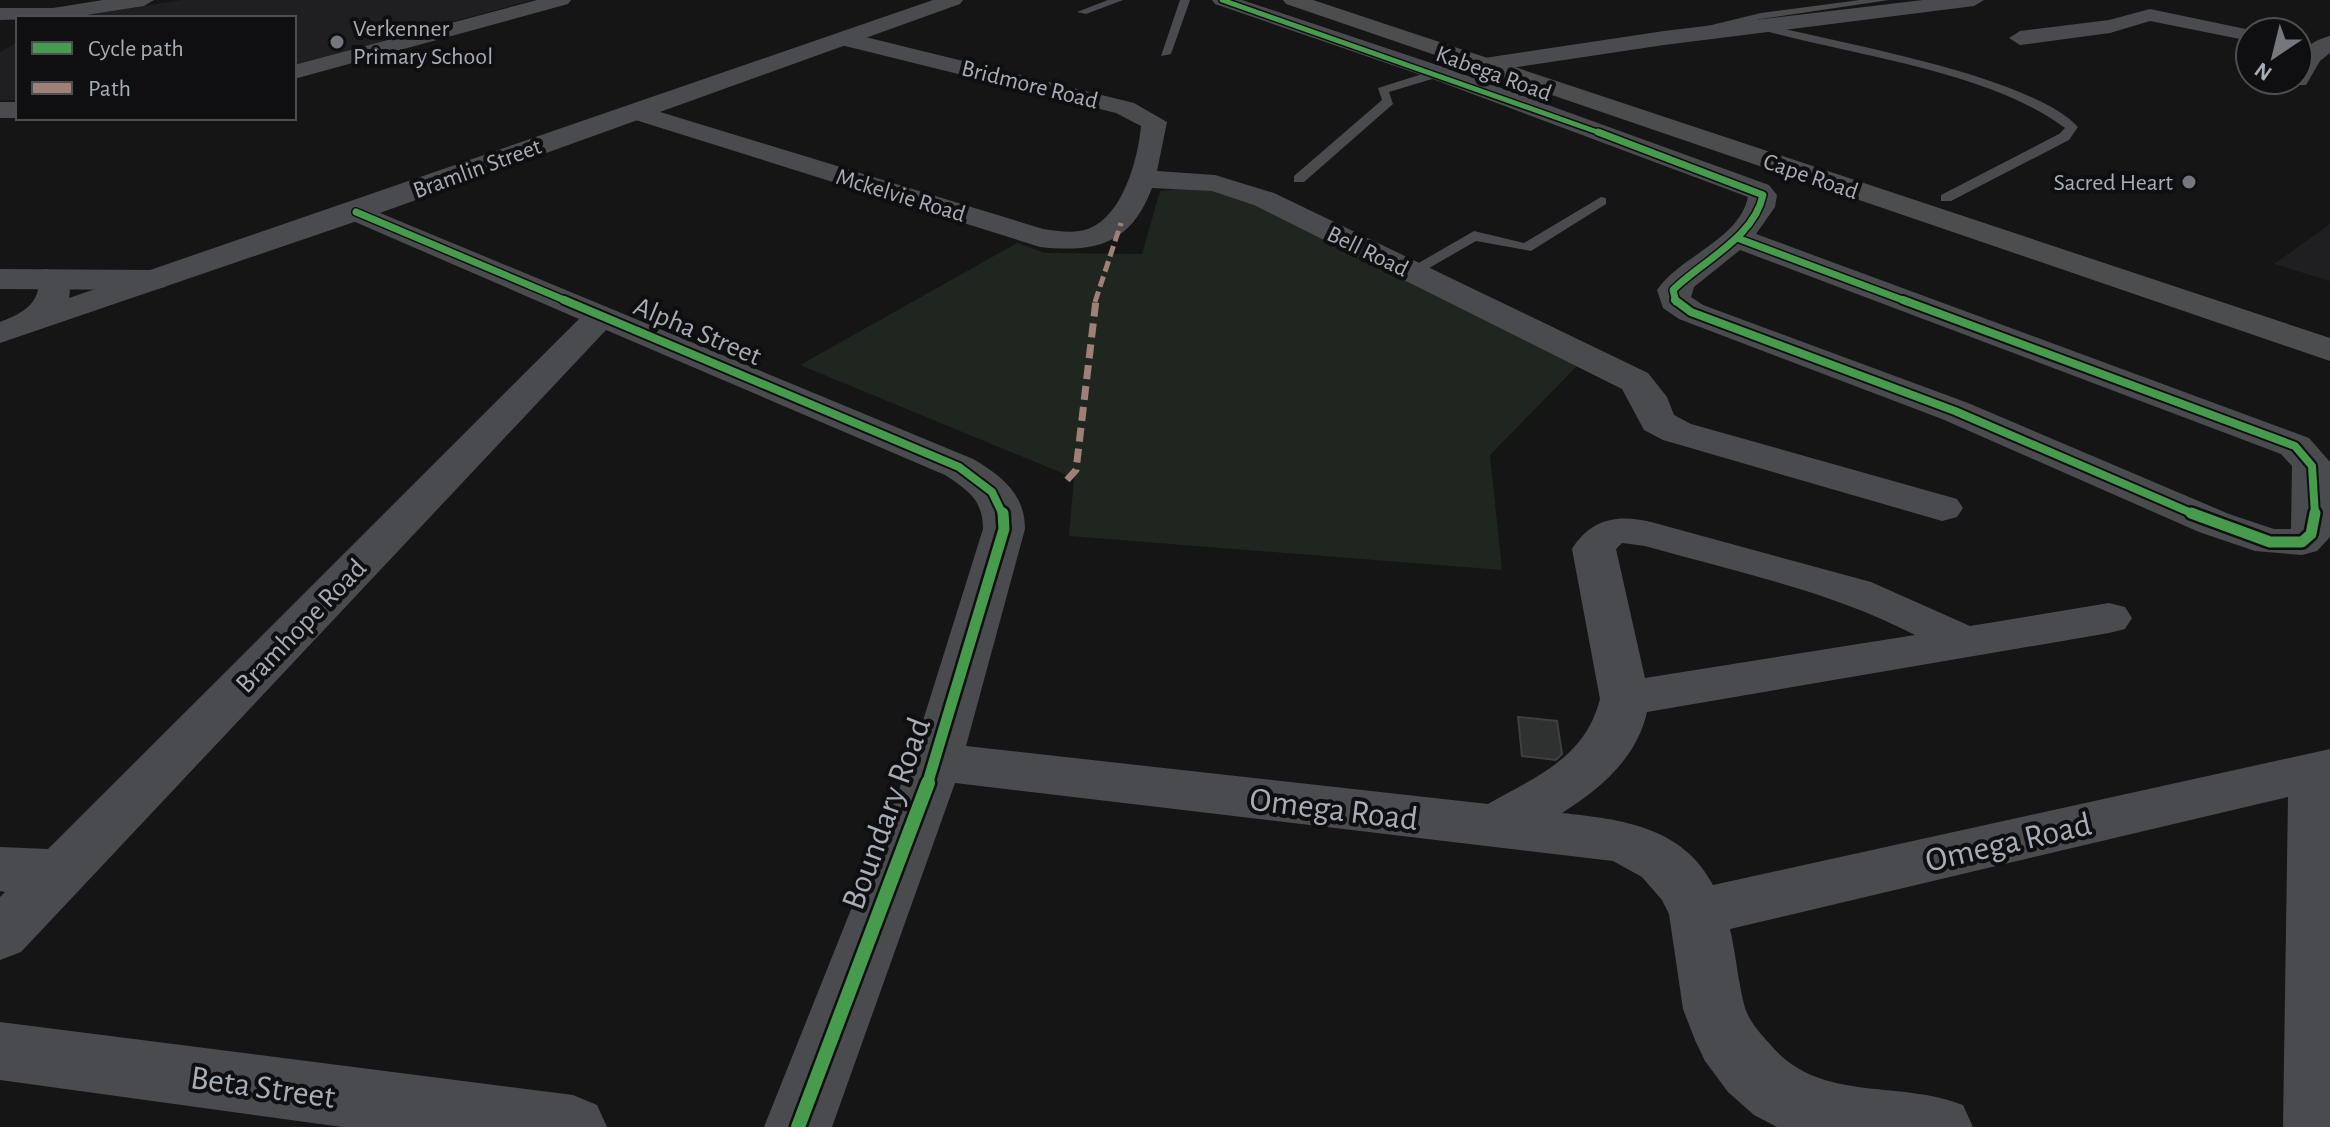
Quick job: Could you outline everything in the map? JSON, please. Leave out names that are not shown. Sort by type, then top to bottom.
[{"type":"main road","name":"Cape Road","points":[[1293,0],[2330,350]]},
{"type":"main road","name":"Cape Road","points":[[1340,0],[2330,322]]},
{"type":"street","points":[[0,14],[49,16],[144,0]]},
{"type":"street","points":[[296,71],[561,0]]},
{"type":"street","name":"Bramlin Street","points":[[15,328],[356,212],[953,0]]},
{"type":"street","name":"Kabega Road","points":[[1222,0],[1438,73],[1750,187],[1763,195],[1763,204],[1737,238]]},
{"type":"street","name":"Kabega Road","points":[[1438,73],[1664,38],[1974,0]]},
{"type":"street","points":[[2020,38],[2110,26],[2150,15],[2234,31]]},
{"type":"street","name":"Bridmore Road","points":[[845,39],[1142,113],[1154,122],[1155,132],[1141,179]]},
{"type":"street","name":"Mckelvie Road","points":[[635,112],[1058,241],[1093,238],[1121,223],[1141,179]]},
{"type":"street","name":"Bell Road","points":[[1141,179],[1185,180],[1239,189],[1635,381],[1648,397],[1657,422],[1677,432],[1942,508]]},
{"type":"street","name":"Alpha Street","points":[[356,212],[959,467],[997,494],[1006,512]]},
{"type":"street","points":[[1737,238],[2295,446],[2307,456],[2312,466],[2315,522],[2311,534],[2302,542],[2290,544],[2246,535],[2030,441],[1681,306],[1673,294],[1678,284],[1737,238]]},
{"type":"street","points":[[0,279],[154,280]]},
{"type":"street","points":[[15,328],[52,302],[54,290],[46,279]]},
{"type":"street","name":"Bramhope Road","points":[[0,935],[601,316]]},
{"type":"street","name":"Boundary Road","points":[[798,1127],[936,762],[1006,512]]},
{"type":"street","points":[[1494,827],[1599,760],[1615,735],[1625,699],[1594,549],[1598,539],[1607,533],[1635,531],[1660,537],[1867,597],[1904,610],[1963,642]]},
{"type":"street","points":[[1625,699],[2109,618]]},
{"type":"street","name":"Omega Road","points":[[936,762],[1624,841],[1642,848],[1690,889],[1700,912],[1710,1000],[1721,1032],[1736,1056],[1763,1082],[1793,1103],[1839,1116],[1939,1127]]},
{"type":"street","name":"Omega Road","points":[[1700,912],[2323,769],[2317,1127]]},
{"type":"street","points":[[0,869],[59,872]]},
{"type":"street","name":"Beta Street","points":[[0,1051],[573,1127]]},
{"type":"lane","points":[[1082,12],[1118,0]]},
{"type":"lane","points":[[1165,54],[1185,0]]},
{"type":"lane","points":[[1664,38],[1741,20],[1884,0]]},
{"type":"lane","points":[[1759,26],[2004,90],[2058,115],[2072,127],[2064,137],[1946,198]]},
{"type":"lane","points":[[1299,179],[1389,101],[1382,91],[1395,84],[1438,73]]},
{"type":"lane","points":[[1411,272],[1474,236],[1526,248],[1601,201]]},
{"type":"shaded area","name":"Verkenner Primary School","points":[[181,0],[532,0],[296,64],[296,16],[83,16]]},
{"type":"shaded area","points":[[16,43],[16,100],[0,100],[0,52]]},
{"type":"shaded area","points":[[1160,191],[1214,191],[1254,203],[1578,365],[1490,455],[1502,570],[1069,536],[1074,478],[800,365],[1017,243],[1045,253],[1142,254]]},
{"type":"shaded area","points":[[2330,224],[2330,281],[2274,264]]},
{"type":"building","points":[[1518,717],[1557,721],[1562,754],[1556,760],[1522,756]]},
{"type":"marked path","points":[[1067,480],[1076,470],[1096,296],[1108,271],[1121,223]]},
{"type":"cycle path","points":[[1222,0],[1438,73],[1759,191],[1763,195],[1761,207],[1753,220],[1673,290],[1675,301],[1691,312],[1955,411],[2214,523],[2270,542],[2302,542],[2311,534],[2315,522],[2312,466],[2307,456],[2295,446],[1737,238]]},
{"type":"cycle path","points":[[356,212],[959,467],[985,485],[998,499],[1004,529],[936,762],[798,1127]]},
{"type":"place","name":"Verkenner Primary School","points":[[337,42]]},
{"type":"place","name":"Sacred Heart","points":[[2189,182]]}]
